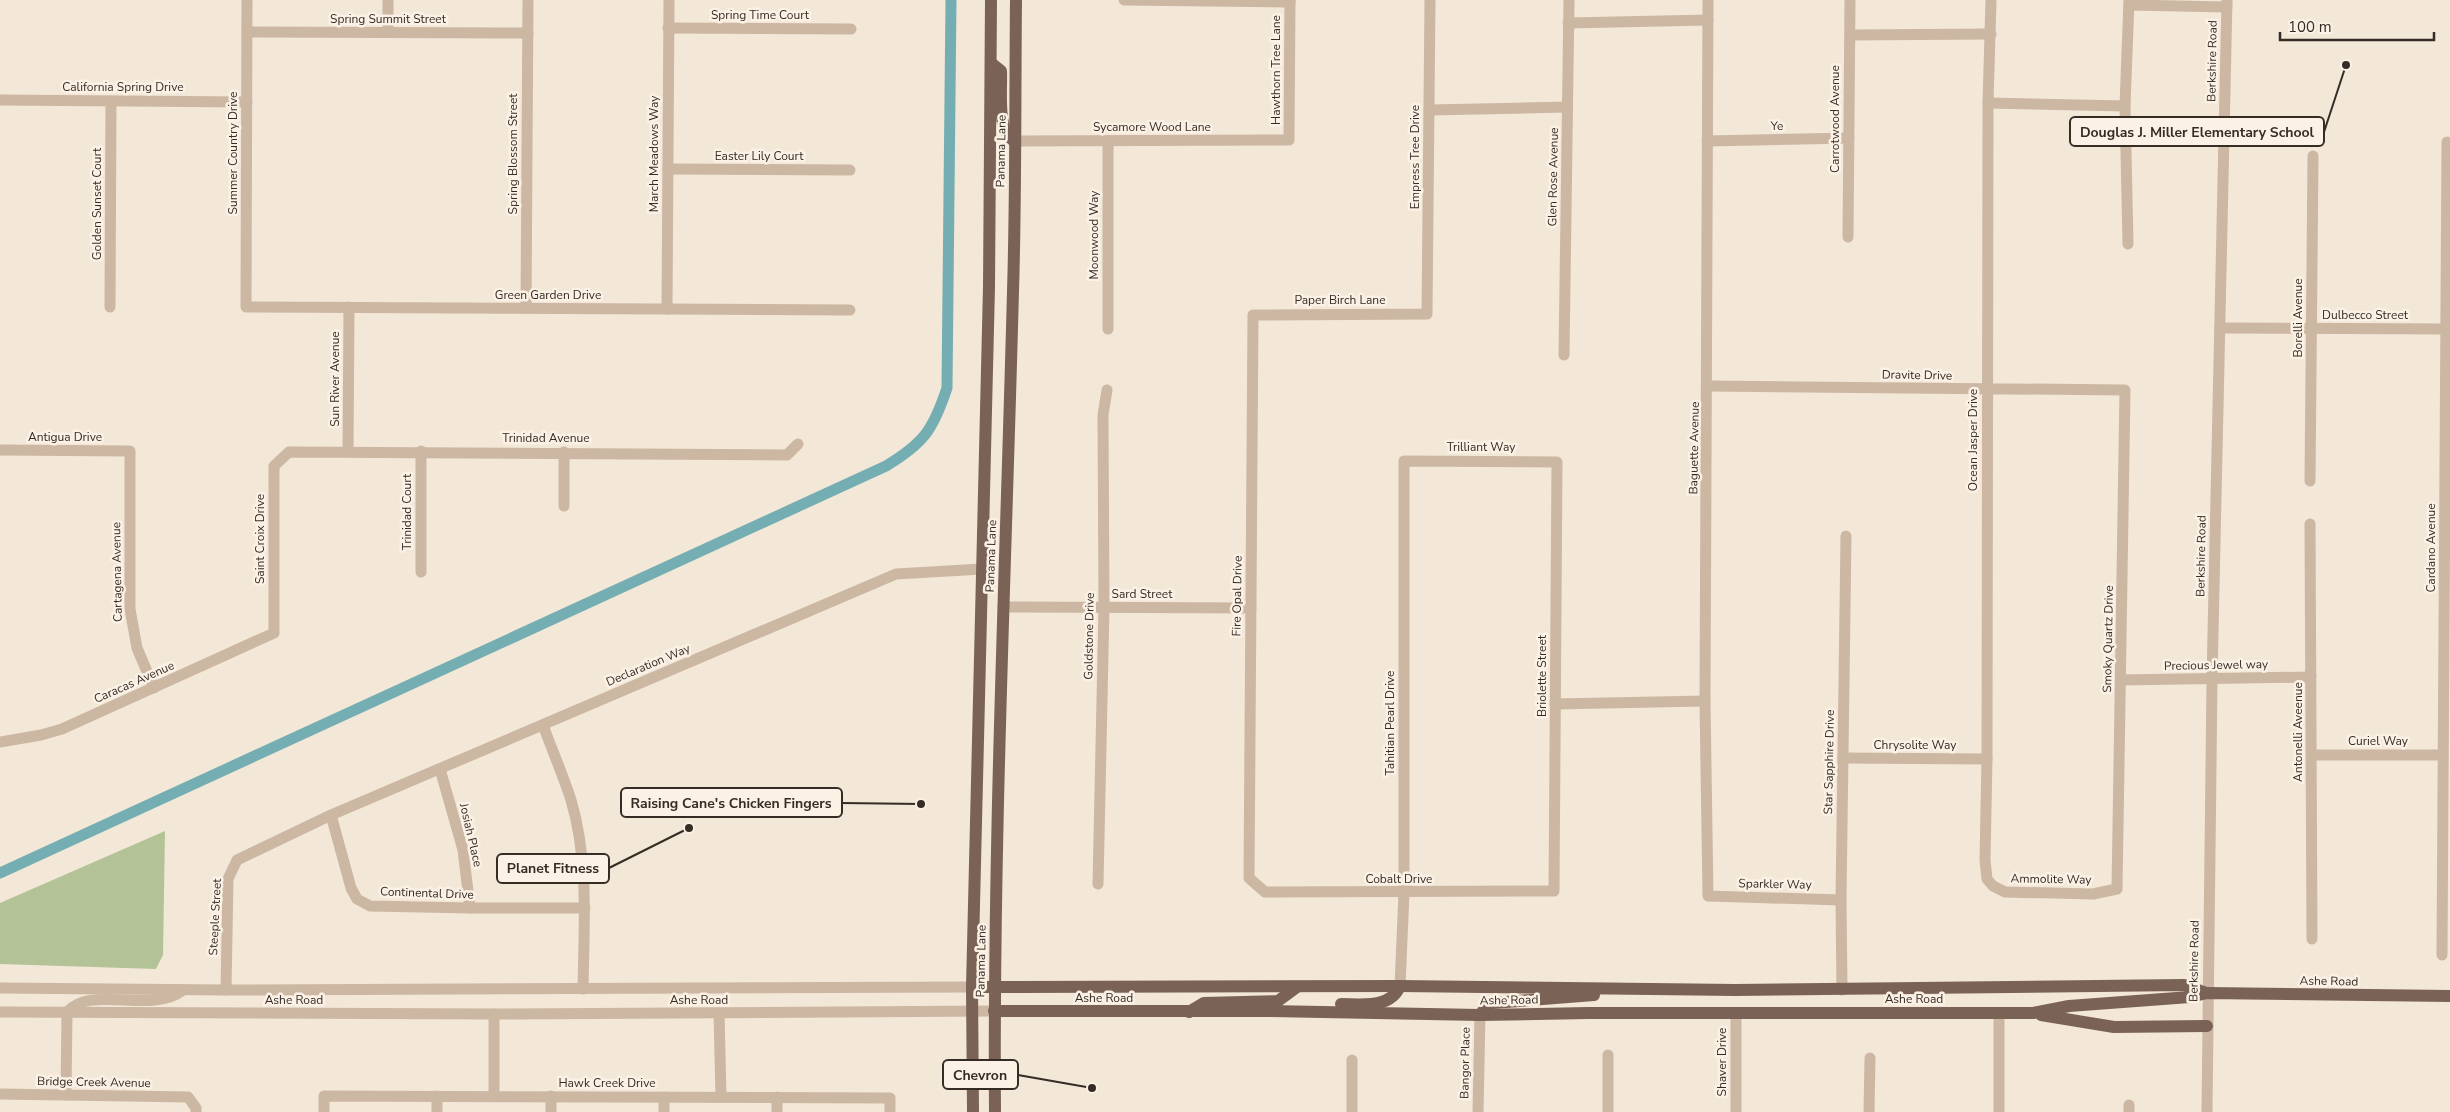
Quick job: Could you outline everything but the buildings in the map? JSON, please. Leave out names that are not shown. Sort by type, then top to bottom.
[{"type":"main road","name":"Panama Lane","points":[[973,1112],[972,987],[982,569],[992,0]]},
{"type":"main road","name":"Panama Lane","points":[[995,1112],[994,987],[1003,607],[1014,288],[1016,0]]},
{"type":"main road","points":[[991,62],[1001,71],[1002,129],[1009,139],[1015,141]]},
{"type":"main road","points":[[982,569],[1003,607]]},
{"type":"main road","name":"Ashe Road","points":[[972,987],[1400,986],[1842,990],[2184,985],[2207,993]]},
{"type":"main road","points":[[1296,1012],[1303,1006],[1314,1004],[1383,1002],[1393,998],[1400,986]]},
{"type":"main road","points":[[1189,1012],[1204,1003],[1278,1001],[1297,987]]},
{"type":"main road","points":[[1480,1015],[1486,1006],[1493,1003],[1582,996],[1598,994],[1608,989]]},
{"type":"main road","name":"Ashe Road","points":[[994,1011],[1480,1015],[2033,1013],[2069,1006],[2190,997],[2207,993],[2450,996]]},
{"type":"main road","points":[[2033,1013],[2114,1027],[2207,1026]]},
{"type":"street","name":"Summer Country Drive","points":[[246,307],[247,0]]},
{"type":"street","points":[[388,0],[388,32]]},
{"type":"street","name":"Spring Blossom Street","points":[[526,308],[528,0]]},
{"type":"street","name":"March Meadows Way","points":[[667,309],[668,0]]},
{"type":"street","points":[[1124,0],[1290,1]]},
{"type":"street","name":"Empress Tree Drive","points":[[1427,314],[1430,0]]},
{"type":"street","name":"Glen Rose Avenue","points":[[1564,355],[1569,0]]},
{"type":"street","name":"Baguette Avenue","points":[[1708,0],[1708,386],[1705,701],[1708,896]]},
{"type":"street","name":"Carrotwood Avenue","points":[[1848,237],[1850,0]]},
{"type":"street","name":"Ocean Jasper Drive","points":[[1987,879],[1985,860],[1987,759],[1988,103],[1991,0]]},
{"type":"street","name":"Hawthorn Tree Lane","points":[[1289,140],[1290,1]]},
{"type":"street","points":[[2128,244],[2125,106],[2129,2],[2227,3]]},
{"type":"street","name":"Berkshire Road","points":[[2207,1112],[2212,679],[2227,3]]},
{"type":"street","points":[[1568,23],[1708,20]]},
{"type":"street","name":"Spring Time Court","points":[[668,28],[851,29]]},
{"type":"street","name":"Spring Summit Street","points":[[247,32],[528,33]]},
{"type":"street","points":[[1850,35],[1991,34]]},
{"type":"street","name":"California Spring Drive","points":[[0,100],[247,102]]},
{"type":"street","name":"Golden Sunset Court","points":[[110,307],[111,101]]},
{"type":"street","points":[[1988,103],[2125,106]]},
{"type":"street","points":[[1429,110],[1567,108]]},
{"type":"street","name":"Ye","points":[[1707,141],[1849,138]]},
{"type":"street","name":"Sycamore Wood Lane","points":[[1015,141],[1289,140]]},
{"type":"street","name":"Moonwood Way","points":[[1108,141],[1108,329]]},
{"type":"street","name":"Cardano Avenue","points":[[2442,954],[2446,835],[2443,755],[2448,329],[2448,142]]},
{"type":"street","name":"Borelli Avenue","points":[[2310,481],[2313,156]]},
{"type":"street","name":"Easter Lily Court","points":[[668,169],[850,170]]},
{"type":"street","name":"Green Garden Drive","points":[[246,307],[850,310]]},
{"type":"street","name":"Sun River Avenue","points":[[348,451],[349,307]]},
{"type":"street","name":"Paper Birch Lane","points":[[1254,315],[1427,314]]},
{"type":"street","name":"Fire Opal Drive","points":[[1248,878],[1254,315]]},
{"type":"street","name":"Dulbecco Street","points":[[2220,328],[2448,329]]},
{"type":"street","name":"Dravite Drive","points":[[1708,386],[2125,390]]},
{"type":"street","name":"Goldstone Drive","points":[[1098,884],[1104,608],[1103,415],[1107,390]]},
{"type":"street","name":"Smoky Quartz Drive","points":[[2117,889],[2125,390]]},
{"type":"street","name":"Trinidad Avenue","points":[[289,452],[421,451],[787,455],[798,444]]},
{"type":"street","name":"Antigua Drive","points":[[0,450],[130,451]]},
{"type":"street","name":"Cartagena Avenue","points":[[130,451],[130,609],[137,648],[154,688]]},
{"type":"street","name":"Trinidad Court","points":[[421,451],[421,572]]},
{"type":"street","name":"Saint Croix Drive","points":[[274,633],[274,466],[289,452]]},
{"type":"street","points":[[564,452],[564,506]]},
{"type":"street","name":"Trilliant Way","points":[[1404,461],[1557,462]]},
{"type":"street","name":"Tahitian Pearl Drive","points":[[1400,986],[1404,893],[1404,461]]},
{"type":"street","name":"Briolette Street","points":[[1554,891],[1557,462]]},
{"type":"street","name":"Antonelli Aveenue","points":[[2310,524],[2312,939]]},
{"type":"street","name":"Star Sapphire Drive","points":[[1842,990],[1841,900],[1846,536]]},
{"type":"street","name":"Declaration Way","points":[[331,815],[896,574],[982,569]]},
{"type":"street","name":"Sard Street","points":[[1003,607],[1251,608]]},
{"type":"street","name":"Caracas Avenue","points":[[0,742],[32,737],[62,729],[274,633]]},
{"type":"street","name":"Precious Jewel way","points":[[2121,680],[2311,676]]},
{"type":"street","points":[[1555,704],[1705,701]]},
{"type":"street","points":[[543,725],[571,801],[580,854],[585,908],[583,989]]},
{"type":"street","name":"Curiel Way","points":[[2312,755],[2443,755]]},
{"type":"street","name":"Chrysolite Way","points":[[1843,758],[1987,759]]},
{"type":"street","name":"Josiah Place","points":[[440,769],[463,850],[470,908]]},
{"type":"street","name":"Continental Drive","points":[[331,815],[352,888],[357,899],[370,906],[585,908]]},
{"type":"street","name":"Steeple Street","points":[[226,990],[228,879],[237,860],[331,815]]},
{"type":"street","name":"Cobalt Drive","points":[[1248,878],[1265,892],[1554,891]]},
{"type":"street","name":"Ammolite Way","points":[[1987,879],[1993,886],[2005,892],[2093,894],[2117,889]]},
{"type":"street","name":"Sparkler Way","points":[[1708,896],[1841,900]]},
{"type":"street","name":"Ashe Road","points":[[0,988],[226,990],[972,987]]},
{"type":"street","points":[[66,1095],[67,1012],[73,1005],[82,1002],[166,1000],[184,990]]},
{"type":"street","name":"Ashe Road","points":[[0,1012],[719,1014],[994,1011]]},
{"type":"street","name":"Shaver Drive","points":[[1736,1013],[1736,1112]]},
{"type":"street","points":[[1999,1013],[1999,1112]]},
{"type":"street","points":[[494,1014],[494,1096]]},
{"type":"street","points":[[719,1014],[720,1097]]},
{"type":"street","name":"Bangor Place","points":[[1478,1112],[1480,1015]]},
{"type":"street","points":[[1608,1055],[1608,1112]]},
{"type":"street","points":[[1869,1112],[1870,1058]]},
{"type":"street","points":[[1352,1060],[1352,1112]]},
{"type":"street","name":"Bridge Creek Avenue","points":[[0,1094],[188,1097],[196,1108],[196,1112]]},
{"type":"street","name":"Hawk Creek Drive","points":[[324,1112],[324,1096],[890,1098],[890,1112]]},
{"type":"street","points":[[437,1112],[438,1096]]},
{"type":"street","points":[[550,1096],[550,1112]]},
{"type":"street","points":[[664,1097],[664,1112]]},
{"type":"street","points":[[777,1097],[777,1112]]},
{"type":"green space","points":[[165,831],[163,955],[156,969],[0,964],[0,903]]},
{"type":"waterway","points":[[0,873],[886,466],[910,450],[932,425],[947,388],[951,0]]},
{"type":"place","name":"Douglas J. Miller Elementary School","points":[[2346,65]]},
{"type":"place","name":"Raising Cane's Chicken Fingers","points":[[921,804]]},
{"type":"place","name":"Planet Fitness","points":[[689,828]]},
{"type":"place","name":"Chevron","points":[[1092,1088]]}]
